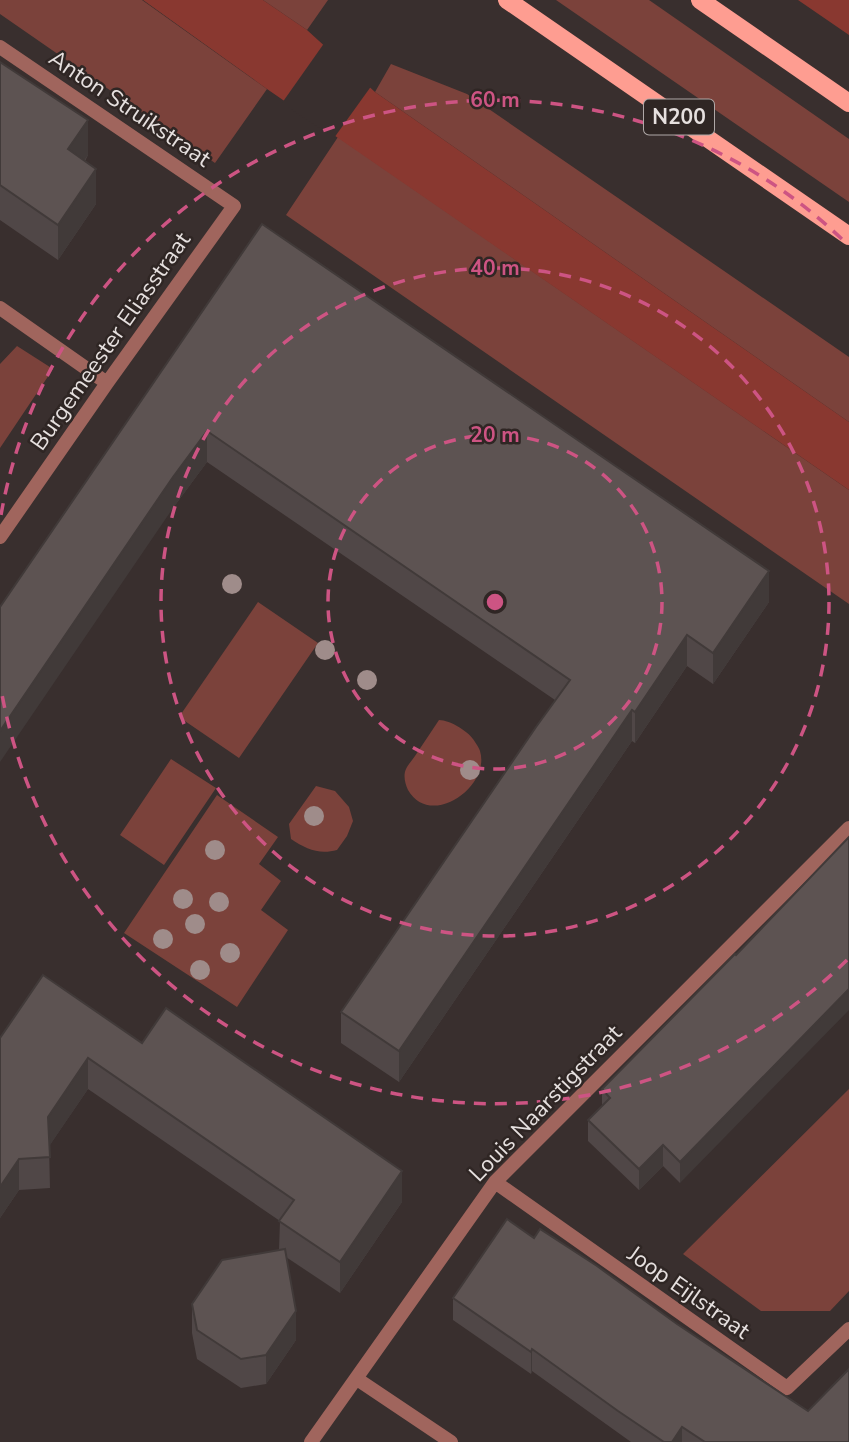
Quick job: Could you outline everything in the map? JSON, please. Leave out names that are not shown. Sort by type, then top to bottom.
[{"type":"main road","name":"N200","points":[[507,0],[849,236]]},
{"type":"main road","points":[[701,0],[849,103]]},
{"type":"street","name":"Anton Struikstraat","points":[[0,47],[234,206]]},
{"type":"street","name":"Burgemeester Eliasstraat","points":[[0,537],[234,206]]},
{"type":"street","points":[[0,308],[107,383]]},
{"type":"street","name":"Louis Naarstigstraat","points":[[311,1442],[495,1182],[849,828]]},
{"type":"street","name":"Joop Eijlstraat","points":[[495,1182],[787,1388],[849,1329]]},
{"type":"street","points":[[358,1379],[451,1442]]},
{"type":"shaded area","points":[[0,0],[142,0],[267,89],[215,163],[0,14]]},
{"type":"shaded area","points":[[143,0],[263,0],[307,30],[375,92],[849,422],[849,490],[267,89]]},
{"type":"shaded area","points":[[263,0],[328,0],[307,30]]},
{"type":"shaded area","points":[[556,0],[649,0],[849,139],[849,202]]},
{"type":"shaded area","points":[[798,0],[849,0],[849,35]]},
{"type":"shaded area","points":[[391,64],[467,94],[849,357],[849,422],[375,92]]},
{"type":"shaded area","points":[[338,137],[849,490],[849,604],[286,215]]},
{"type":"shaded area","points":[[17,346],[53,369],[0,448],[0,364]]},
{"type":"shaded area","points":[[258,602],[318,643],[239,758],[179,717]]},
{"type":"shaded area","points":[[439,720],[454,724],[472,738],[480,751],[481,765],[468,789],[456,799],[430,805],[418,801],[408,790],[405,774]]},
{"type":"shaded area","points":[[171,759],[216,788],[164,865],[120,835]]},
{"type":"shaded area","points":[[316,786],[335,791],[349,807],[353,821],[337,850],[313,850],[291,839],[289,824]]},
{"type":"shaded area","points":[[217,795],[278,837],[259,864],[281,881],[261,910],[288,930],[237,1007],[124,933]]},
{"type":"shaded area","points":[[849,1089],[849,1291],[830,1311],[761,1311],[683,1254]]},
{"type":"pier","points":[[325,42],[372,85],[334,138],[282,103]]},
{"type":"building","points":[[0,62],[88,120],[68,149],[96,169],[58,225],[0,185]]},
{"type":"building","points":[[262,224],[769,571],[713,653],[687,635],[635,712],[632,710],[399,1051],[341,1012],[570,680],[207,431],[0,731],[0,607]]},
{"type":"building","points":[[849,837],[849,989],[680,1162],[663,1145],[639,1169],[588,1120],[610,1098],[602,1089]]},
{"type":"building","points":[[43,975],[142,1043],[166,1008],[402,1171],[340,1262],[279,1221],[294,1200],[88,1058],[48,1117],[50,1157],[19,1159],[0,1187],[0,1038]]},
{"type":"building","points":[[507,1219],[534,1238],[540,1229],[808,1411],[849,1369],[849,1442],[705,1442],[682,1427],[672,1442],[664,1442],[532,1349],[531,1352],[453,1298]]},
{"type":"building","points":[[285,1249],[296,1311],[266,1355],[241,1359],[197,1330],[192,1304],[222,1260]]}]
